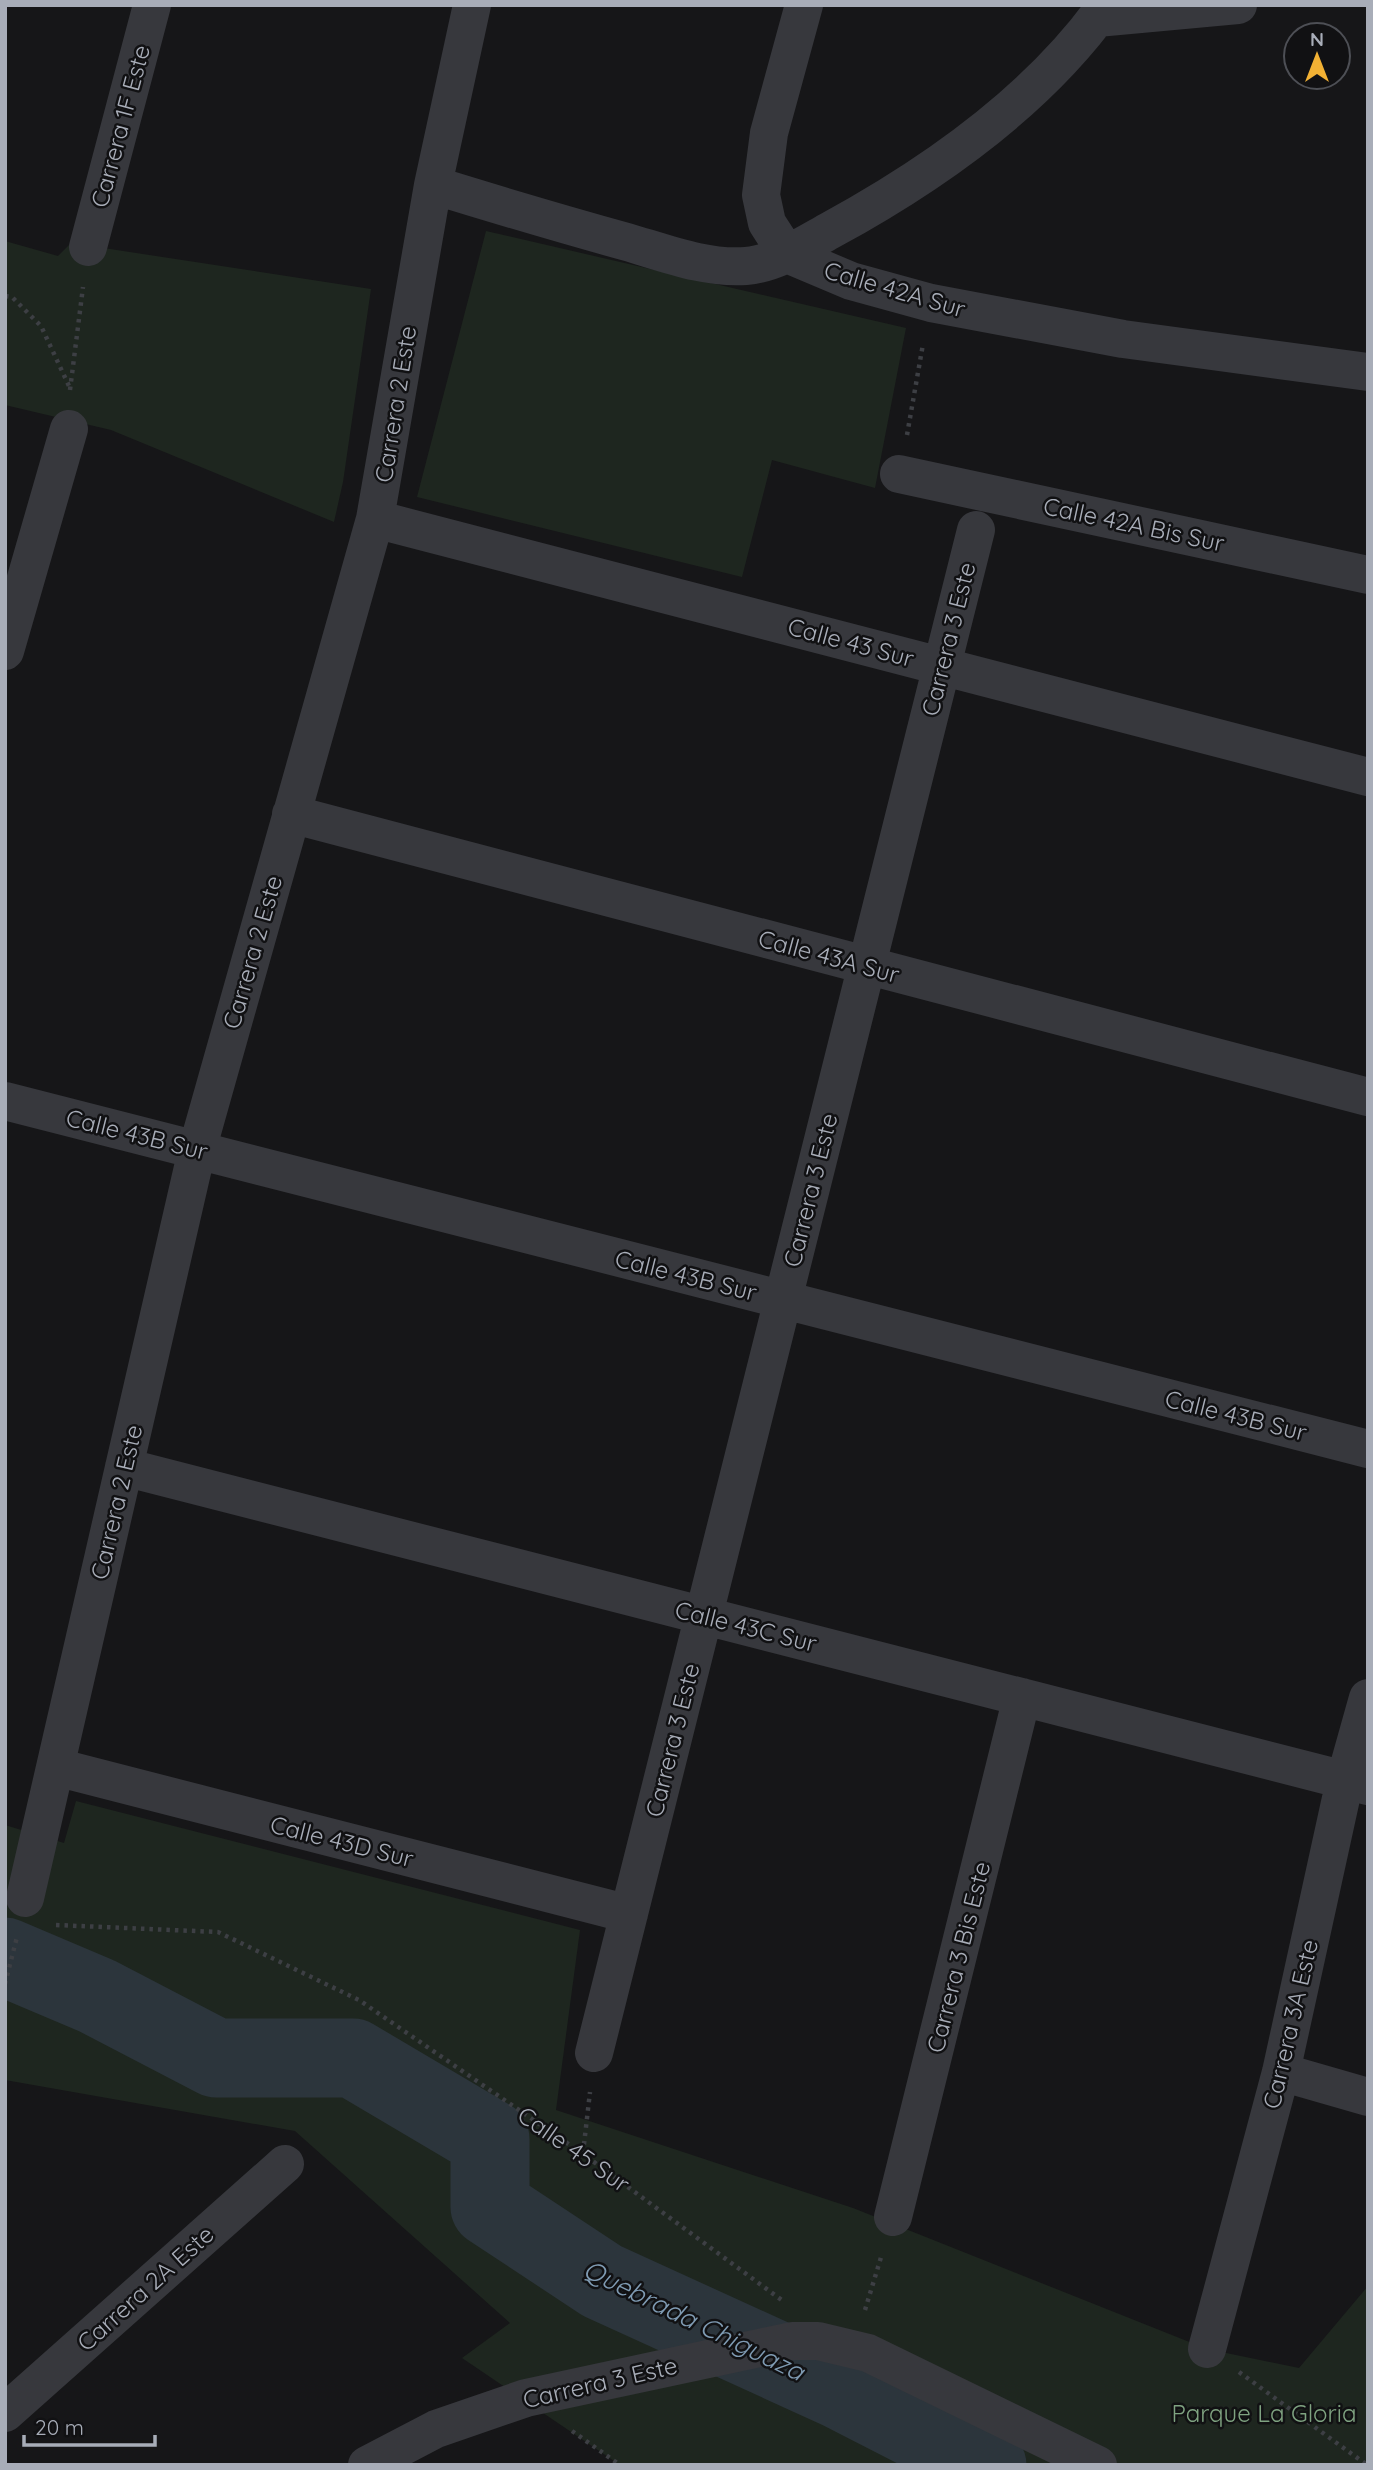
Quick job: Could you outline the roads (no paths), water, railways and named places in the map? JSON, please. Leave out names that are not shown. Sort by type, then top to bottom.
[{"type":"street","name":"Carrera 1F Este","points":[[88,247],[152,5]]},
{"type":"street","name":"Carrera 2 Este","points":[[30,1919],[56,1768],[197,1150],[375,519],[433,185],[472,5]]},
{"type":"street","points":[[787,254],[767,223],[761,195],[769,133],[804,5]]},
{"type":"street","points":[[433,185],[697,262],[747,266],[787,254],[908,184],[1000,117],[1056,65],[1101,12],[1238,5]]},
{"type":"street","name":"Calle 42A Sur","points":[[787,254],[851,282],[931,303],[1123,339],[1368,372]]},
{"type":"street","points":[[5,651],[69,429]]},
{"type":"street","name":"Calle 42A Bis Sur","points":[[900,474],[1368,575]]},
{"type":"street","name":"Calle 43 Sur","points":[[375,519],[1368,776]]},
{"type":"street","name":"Carrera 3 Este","points":[[594,2053],[976,530]]},
{"type":"street","name":"Calle 43A Sur","points":[[291,814],[1368,1097]]},
{"type":"street","name":"Calle 43B Sur","points":[[5,1101],[1368,1449]]},
{"type":"street","name":"Calle 43C Sur","points":[[124,1467],[1357,1783]]},
{"type":"street","name":"Carrera 3 Bis Este","points":[[893,2217],[1022,1697]]},
{"type":"street","name":"Carrera 3A Este","points":[[1207,2349],[1357,1783],[1368,1698]]},
{"type":"street","name":"Calle 43D Sur","points":[[56,1768],[629,1914]]},
{"type":"street","points":[[1281,2072],[1368,2097]]},
{"type":"street","name":"Carrera 2A Este","points":[[5,2413],[285,2164]]},
{"type":"street","name":"Carrera 3 Este","points":[[367,2465],[436,2429],[526,2398],[766,2345],[818,2341],[849,2347],[1098,2465]]},
{"type":"waterway","name":"Quebrada Chiguaza","points":[[5,1957],[97,1996],[216,2058],[353,2058],[490,2139],[490,2207],[602,2281],[841,2390],[987,2465]]},
{"type":"park label","name":"Parque La Gloria","points":[[1264,2413]]}]
